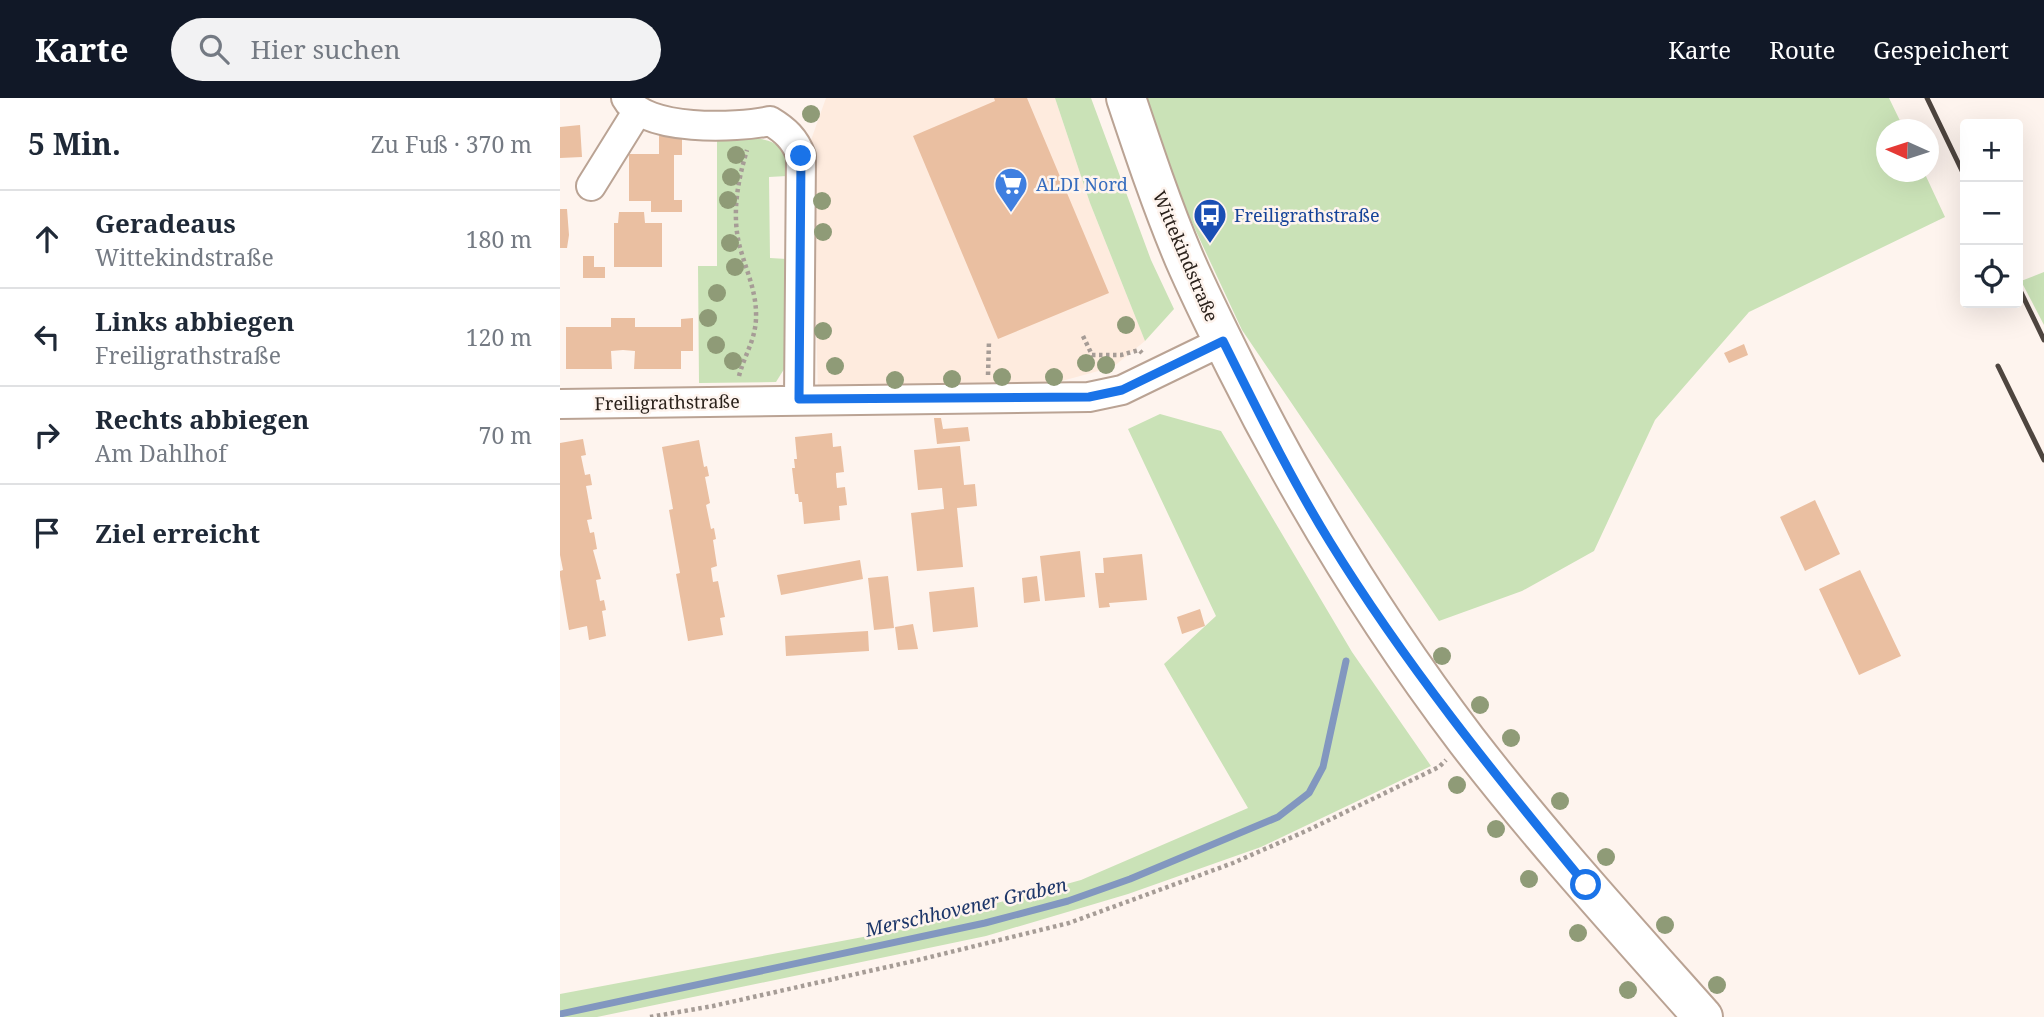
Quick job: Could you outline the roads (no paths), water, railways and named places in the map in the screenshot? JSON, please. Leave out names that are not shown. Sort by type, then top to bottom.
[{"type":"main road","name":"Wittekindstraße","points":[[1126,98],[1182,255],[1274,444],[1330,542],[1387,629],[1467,740],[1586,885],[1703,1017]]},
{"type":"street","points":[[591,186],[632,105],[678,124],[766,115],[784,129],[798,146],[801,156],[799,399]]},
{"type":"street","name":"Freiligrathstraße","points":[[560,404],[1089,397],[1122,390],[1223,341]]},
{"type":"waterway","name":"Merschhovener Graben","points":[[560,1014],[985,923],[1068,901],[1130,879],[1278,817],[1309,793],[1323,767],[1346,661]]},
{"type":"railway","points":[[1927,98],[1960,167]]},
{"type":"railway","points":[[2023,296],[2044,340]]},
{"type":"railway","points":[[1998,366],[2044,460]]},
{"type":"place","name":"ALDI Nord","points":[[1011,214]]},
{"type":"place","name":"Freiligrathstraße","points":[[1210,245]]}]
